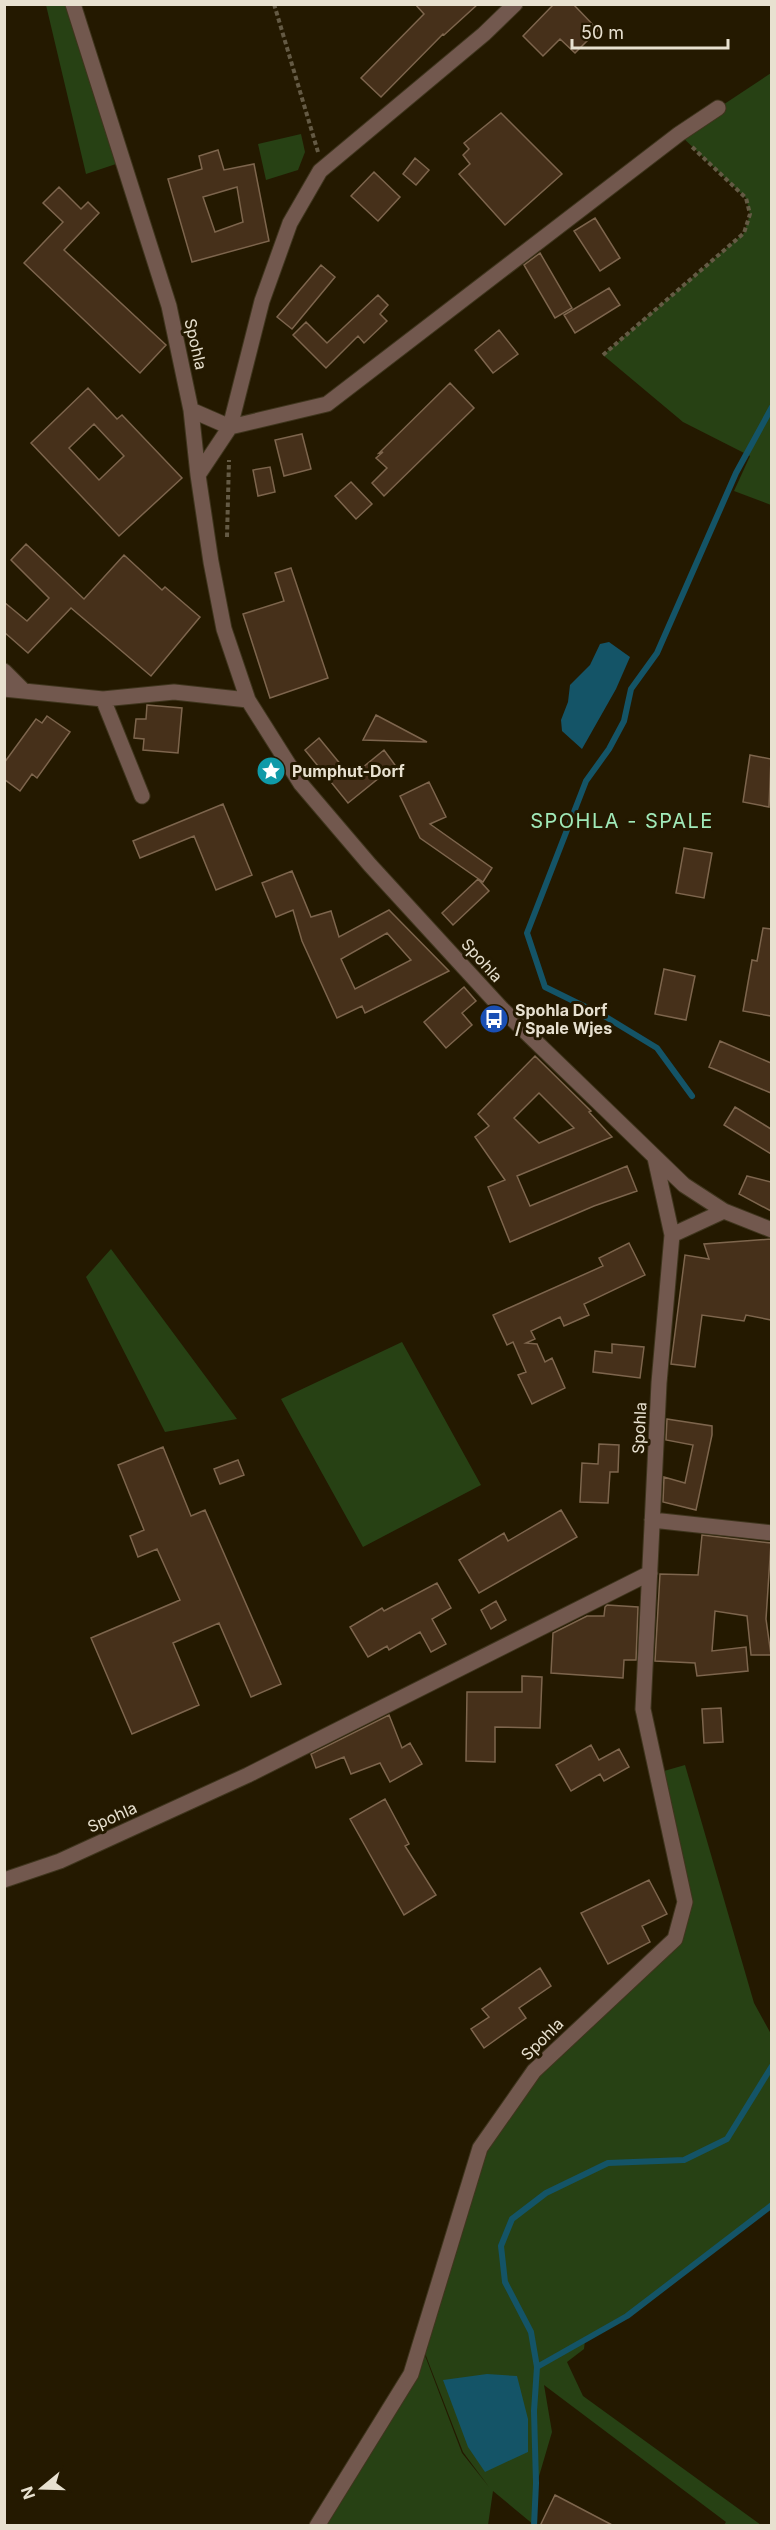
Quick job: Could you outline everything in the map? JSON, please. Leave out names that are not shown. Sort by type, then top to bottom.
[{"type":"street","name":"Spohla","points":[[73,4],[169,306],[191,410],[211,562],[224,629],[248,700],[302,784],[370,865],[502,1009],[684,1185],[724,1211],[771,1230]]},
{"type":"street","points":[[198,475],[230,427],[262,301],[290,223],[320,171],[484,34],[515,4]]},
{"type":"street","points":[[191,410],[230,427],[327,404],[679,134],[718,108]]},
{"type":"street","points":[[4,670],[24,691]]},
{"type":"street","points":[[4,690],[103,699],[174,692],[248,700]]},
{"type":"street","points":[[103,699],[142,796]]},
{"type":"street","name":"Spohla","points":[[317,2526],[411,2374],[480,2148],[534,2071],[675,1939],[685,1902],[643,1709],[659,1383],[672,1235],[655,1158]]},
{"type":"street","points":[[672,1235],[724,1211]]},
{"type":"street","points":[[652,1520],[771,1533]]},
{"type":"street","name":"Spohla","points":[[4,1880],[60,1861],[248,1775],[650,1573]]},
{"type":"path","points":[[274,4],[287,54],[300,86],[316,141],[320,171]]},
{"type":"path","points":[[603,355],[744,233],[750,214],[746,198],[679,134]]},
{"type":"path","points":[[227,544],[230,427]]},
{"type":"green space","points":[[46,5],[71,5],[122,162],[86,174]]},
{"type":"green space","points":[[771,73],[771,505],[734,491],[750,456],[683,422],[603,355],[744,233],[750,214],[746,198],[679,134]]},
{"type":"green space","points":[[301,134],[305,152],[298,170],[266,180],[258,144]]},
{"type":"green space","points":[[111,1249],[237,1419],[165,1432],[86,1277]]},
{"type":"green space","points":[[402,1342],[481,1485],[363,1547],[281,1399]]},
{"type":"green space","points":[[685,1765],[754,2003],[771,2034],[771,2205],[627,2316],[585,2340],[584,2349],[567,2362],[583,2396],[761,2525],[724,2525],[726,2522],[544,2385],[552,2432],[537,2483],[535,2478],[534,2525],[493,2491],[488,2525],[318,2526],[421,2345],[462,2453],[489,2487],[463,2452],[421,2343],[480,2148],[534,2071],[675,1939],[685,1902],[657,1773]]},
{"type":"water","points":[[609,642],[630,657],[616,689],[582,749],[562,731],[561,720],[568,702],[570,685],[590,665],[600,644]]},
{"type":"water","points":[[487,2374],[517,2376],[528,2419],[528,2452],[485,2472],[468,2447],[443,2380]]},
{"type":"building","points":[[415,4],[478,4],[443,34],[381,97],[361,78],[424,14]]},
{"type":"building","points":[[554,4],[573,4],[598,30],[575,53],[560,39],[543,56],[523,36]]},
{"type":"building","points":[[501,113],[562,174],[505,225],[459,174],[470,164],[463,155],[469,149],[464,143]]},
{"type":"building","points":[[218,150],[224,170],[254,164],[269,241],[192,262],[168,179],[202,169],[199,156]],"holes":[[[237,187],[243,222],[215,232],[203,197]]]},
{"type":"building","points":[[415,158],[429,170],[416,185],[403,174]]},
{"type":"building","points":[[374,172],[400,197],[378,221],[351,196]]},
{"type":"building","points":[[59,187],[81,209],[88,202],[99,213],[64,250],[166,345],[140,373],[24,263],[63,222],[43,203]]},
{"type":"building","points":[[595,218],[620,258],[600,271],[574,231]]},
{"type":"building","points":[[540,253],[572,308],[555,318],[524,265]]},
{"type":"building","points":[[321,265],[335,277],[292,329],[277,317]]},
{"type":"building","points":[[609,288],[620,305],[575,333],[564,315]]},
{"type":"building","points":[[378,295],[388,305],[380,314],[387,321],[364,343],[358,336],[326,368],[293,335],[306,322],[327,343]]},
{"type":"building","points":[[499,330],[518,354],[493,373],[475,350]]},
{"type":"building","points":[[450,383],[474,408],[384,496],[372,483],[387,468],[376,458]]},
{"type":"building","points":[[88,388],[117,419],[122,415],[182,478],[119,536],[31,443]],"holes":[[[94,424],[124,456],[99,480],[69,448]]]},
{"type":"building","points":[[302,434],[311,469],[284,476],[275,440]]},
{"type":"building","points":[[270,467],[275,492],[258,496],[253,470]]},
{"type":"building","points":[[351,482],[372,504],[356,519],[335,496]]},
{"type":"building","points":[[26,544],[84,599],[124,555],[162,590],[165,587],[200,617],[151,676],[71,608],[28,653],[4,632],[4,602],[27,621],[49,598],[11,560]]},
{"type":"building","points":[[291,568],[328,678],[270,698],[243,614],[284,601],[275,573]]},
{"type":"building","points":[[147,705],[182,708],[178,753],[143,750],[144,739],[134,738],[136,719],[146,719]]},
{"type":"building","points":[[376,715],[427,742],[363,740]]},
{"type":"building","points":[[47,716],[70,732],[37,778],[32,774],[20,791],[4,779],[4,763],[36,719],[42,723]]},
{"type":"building","points":[[319,738],[351,777],[384,750],[395,765],[348,803],[305,750]]},
{"type":"building","points":[[750,755],[771,759],[769,807],[743,802]]},
{"type":"building","points":[[429,782],[446,817],[430,824],[492,868],[483,882],[420,838],[400,796]]},
{"type":"building","points":[[223,804],[252,875],[216,890],[194,836],[140,858],[133,841]]},
{"type":"building","points":[[684,848],[712,853],[704,898],[676,893]]},
{"type":"building","points":[[292,871],[311,917],[331,911],[339,937],[389,910],[449,971],[365,1013],[362,1006],[337,1018],[302,941],[293,910],[276,917],[262,883]],"holes":[[[387,933],[411,960],[355,989],[341,959]]]},
{"type":"building","points":[[478,879],[489,891],[453,925],[442,913]]},
{"type":"building","points":[[763,928],[771,929],[771,1016],[743,1011],[752,960],[757,961]]},
{"type":"building","points":[[664,969],[695,976],[686,1020],[655,1014]]},
{"type":"building","points":[[464,987],[476,1001],[462,1013],[472,1025],[446,1048],[424,1022]]},
{"type":"building","points":[[720,1041],[771,1063],[771,1093],[709,1067]]},
{"type":"building","points":[[535,1056],[591,1111],[589,1112],[612,1137],[517,1176],[530,1206],[627,1166],[637,1191],[594,1206],[510,1242],[488,1187],[505,1180],[475,1137],[489,1126],[478,1114]],"holes":[[[539,1093],[574,1128],[539,1143],[514,1118]]]},
{"type":"building","points":[[735,1107],[771,1129],[771,1154],[724,1125]]},
{"type":"building","points":[[747,1176],[771,1182],[771,1211],[739,1194]]},
{"type":"building","points":[[771,1239],[771,1320],[746,1315],[744,1321],[702,1315],[695,1367],[671,1364],[685,1255],[709,1259],[704,1244]]},
{"type":"building","points":[[629,1243],[645,1275],[584,1304],[589,1315],[564,1326],[560,1317],[531,1331],[535,1339],[526,1343],[537,1344],[545,1362],[552,1358],[565,1388],[532,1404],[518,1375],[526,1372],[513,1342],[507,1345],[493,1315],[603,1266],[599,1258]]},
{"type":"building","points":[[612,1344],[644,1347],[640,1378],[593,1372],[595,1351],[612,1353]]},
{"type":"building","points":[[667,1419],[712,1426],[696,1510],[663,1502],[664,1477],[685,1483],[693,1445],[666,1440]]},
{"type":"building","points":[[599,1444],[619,1445],[618,1472],[610,1472],[608,1503],[580,1502],[582,1463],[598,1464]]},
{"type":"building","points":[[163,1447],[191,1516],[205,1510],[281,1684],[251,1697],[219,1623],[173,1643],[199,1705],[132,1734],[91,1638],[180,1600],[157,1549],[138,1557],[130,1536],[144,1530],[118,1465]]},
{"type":"building","points":[[238,1460],[244,1475],[220,1484],[214,1469]]},
{"type":"building","points":[[561,1510],[577,1537],[479,1593],[459,1560],[504,1533],[508,1541]]},
{"type":"building","points":[[702,1535],[771,1543],[766,1619],[771,1655],[751,1655],[747,1616],[715,1611],[712,1651],[746,1647],[748,1671],[697,1676],[695,1663],[655,1661],[660,1574],[698,1575]]},
{"type":"building","points":[[437,1583],[451,1608],[432,1619],[446,1644],[431,1652],[420,1632],[389,1650],[387,1646],[368,1657],[350,1627],[382,1608],[384,1611]]},
{"type":"building","points":[[496,1601],[506,1620],[491,1629],[481,1610]]},
{"type":"building","points":[[607,1605],[638,1607],[636,1660],[624,1660],[623,1678],[551,1673],[553,1633],[587,1616],[604,1616]]},
{"type":"building","points":[[522,1676],[542,1677],[540,1728],[495,1727],[495,1762],[466,1761],[467,1692],[522,1692]]},
{"type":"building","points":[[721,1708],[723,1742],[704,1743],[702,1709]]},
{"type":"building","points":[[389,1715],[402,1748],[410,1743],[422,1764],[390,1782],[380,1763],[351,1774],[344,1757],[316,1768],[311,1754]]},
{"type":"building","points":[[591,1745],[599,1760],[619,1749],[629,1767],[604,1781],[600,1774],[571,1791],[556,1765]]},
{"type":"building","points":[[385,1799],[409,1844],[405,1846],[436,1895],[404,1915],[350,1819]]},
{"type":"building","points":[[649,1880],[667,1914],[642,1926],[650,1942],[608,1964],[581,1913]]},
{"type":"building","points":[[540,1968],[551,1986],[519,2008],[526,2018],[484,2048],[471,2029],[489,2017],[482,2009]]},
{"type":"building","points":[[555,2495],[614,2526],[540,2526]]},
{"type":"waterway","points":[[692,1096],[657,1048],[606,1017],[545,987],[527,933],[586,781],[609,749],[624,721],[631,689],[657,653],[736,473],[772,407]]},
{"type":"waterway","points":[[534,2526],[536,2483],[534,2411],[537,2367],[531,2332],[505,2282],[501,2246],[512,2219],[546,2193],[608,2163],[684,2160],[727,2139],[772,2066]]},
{"type":"waterway","points":[[537,2367],[627,2316],[772,2205]]},
{"type":"place","name":"Pumphut-Dorf","points":[[271,771]]},
{"type":"place","name":"Spohla Dorf / Spale Wjes","points":[[494,1019]]},
{"type":"district","name":"SPOHLA - SPALE","points":[[622,821]]}]
